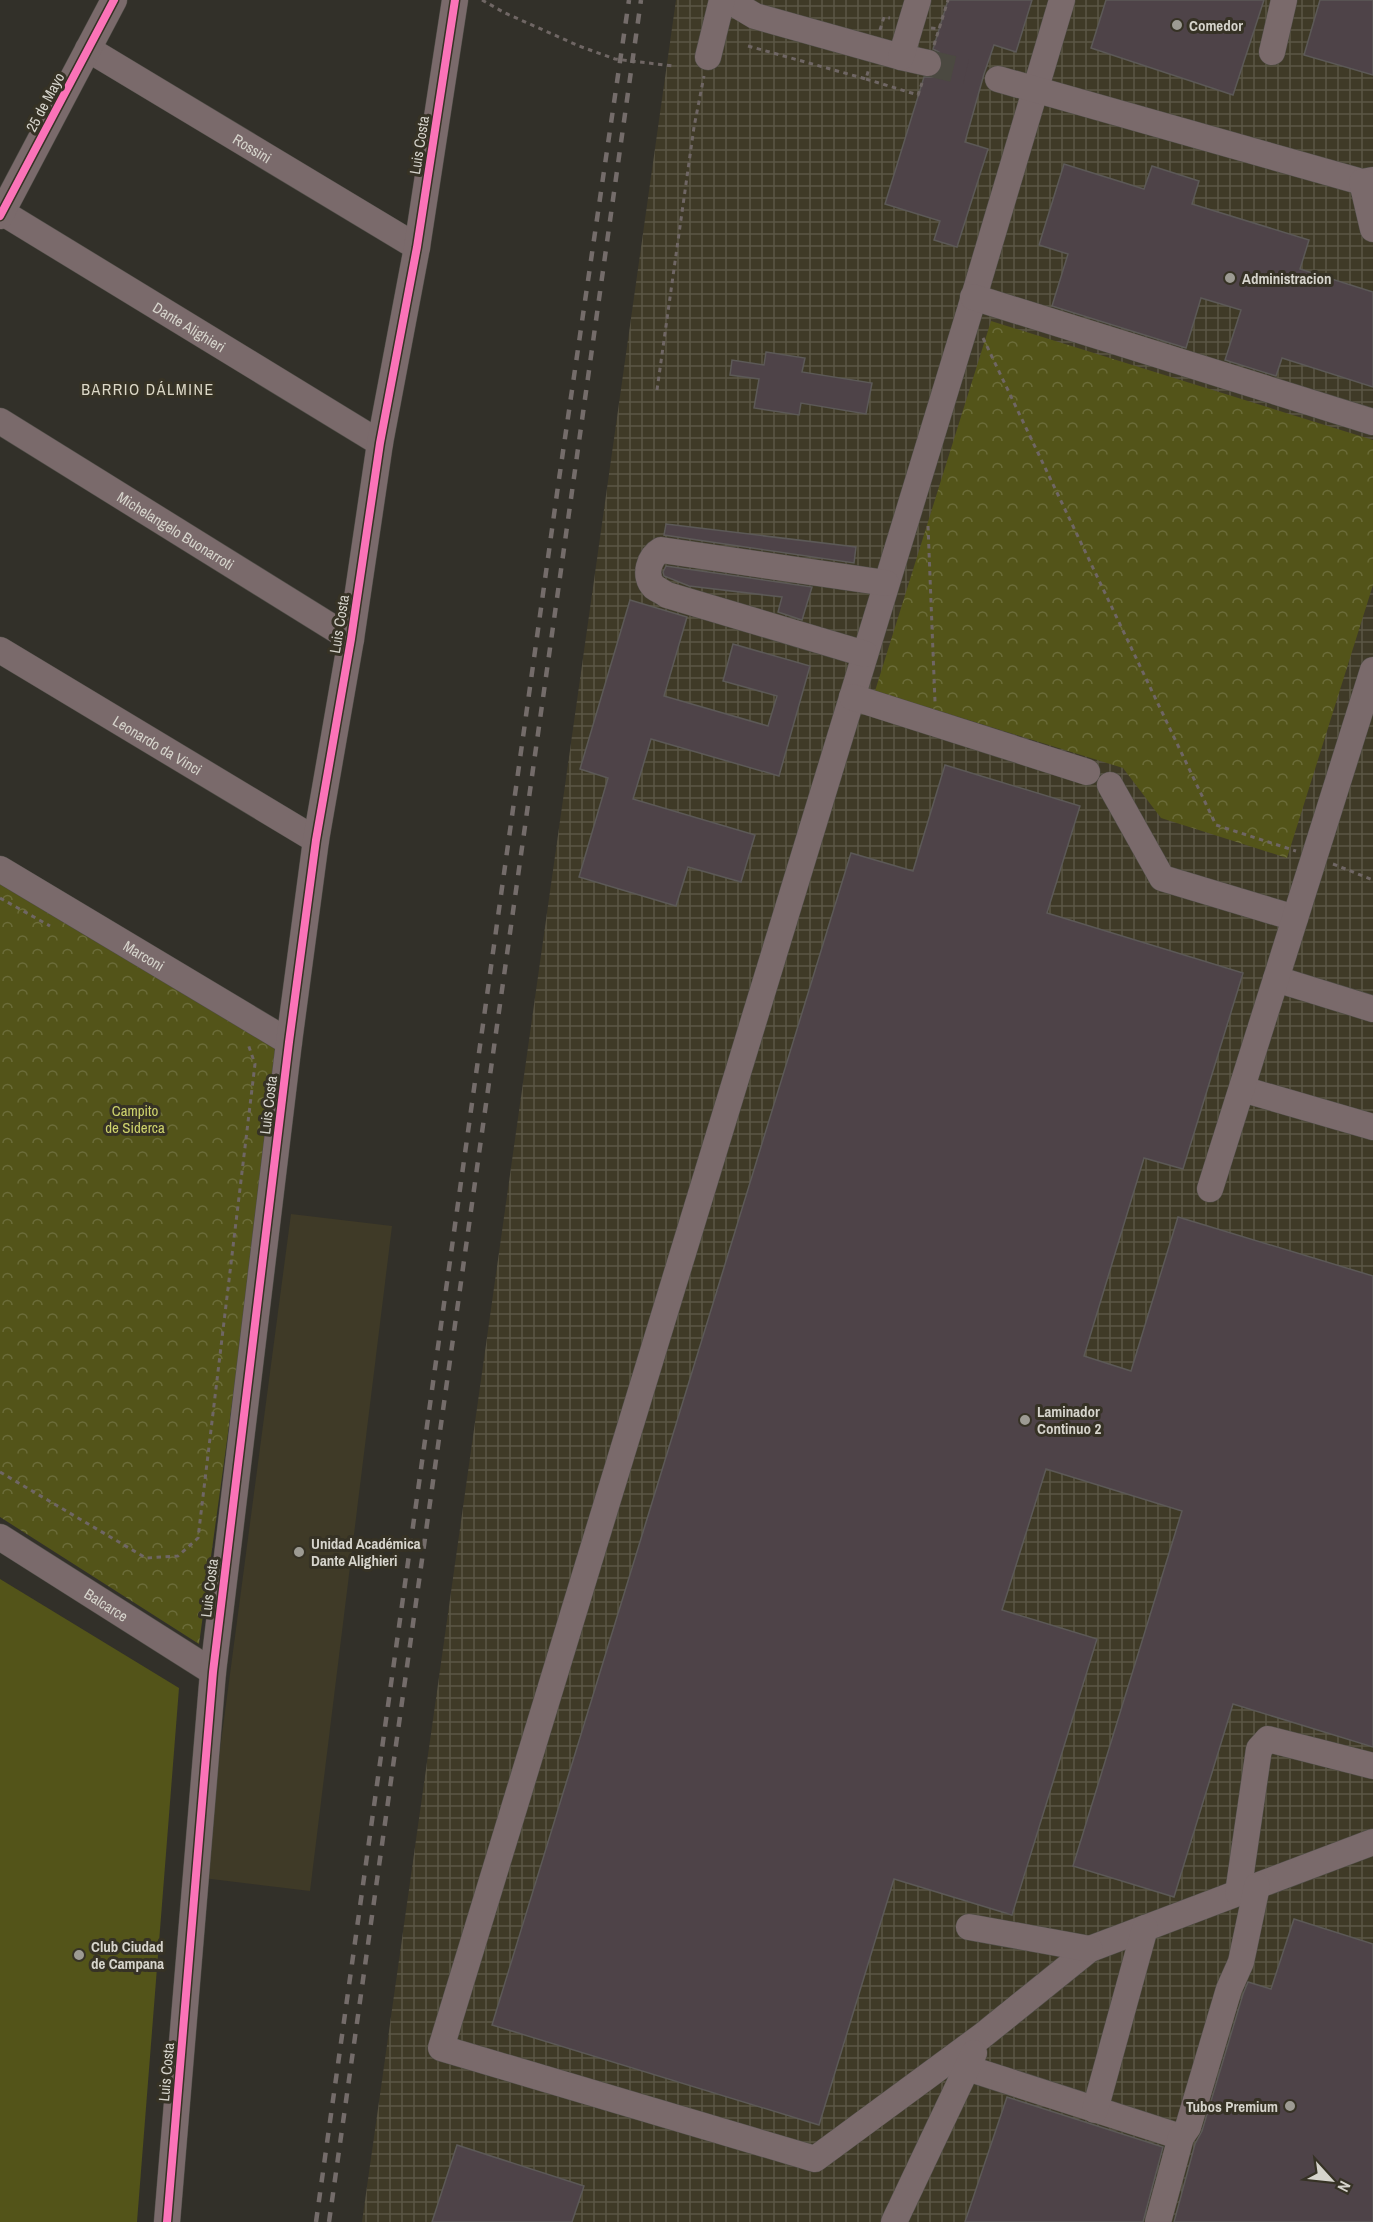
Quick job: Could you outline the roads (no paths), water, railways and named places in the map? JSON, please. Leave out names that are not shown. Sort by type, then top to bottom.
[{"type":"street","name":"25 de Mayo","points":[[1,216],[114,0]]},
{"type":"street","name":"Luis Costa","points":[[167,2222],[213,1672],[289,1041],[316,840],[351,639],[381,443],[417,247],[455,0]]},
{"type":"street","points":[[708,57],[722,0]]},
{"type":"street","points":[[728,0],[755,16],[903,50]]},
{"type":"street","points":[[753,0],[903,50],[928,63]]},
{"type":"street","points":[[903,50],[918,0]]},
{"type":"street","points":[[1062,0],[441,2048],[815,2159],[982,2036],[1090,1948],[1373,1842]]},
{"type":"street","points":[[1272,52],[1284,0]]},
{"type":"street","name":"Rossini","points":[[88,49],[417,247]]},
{"type":"street","points":[[998,79],[1367,181],[1373,229]]},
{"type":"street","name":"Dante Alighieri","points":[[1,216],[381,443]]},
{"type":"street","points":[[971,304],[1373,422]]},
{"type":"street","name":"Michelangelo Buonarroti","points":[[0,421],[351,639]]},
{"type":"street","points":[[865,654],[667,595],[654,587],[649,577],[649,563],[654,554],[661,550],[886,583]]},
{"type":"street","name":"Leonardo da Vinci","points":[[0,650],[316,840]]},
{"type":"street","points":[[1209,1189],[1373,670]]},
{"type":"street","points":[[852,697],[1087,772]]},
{"type":"street","points":[[1110,785],[1162,878],[1295,918]]},
{"type":"street","name":"Marconi","points":[[0,869],[289,1041]]},
{"type":"street","points":[[1276,979],[1373,1009]]},
{"type":"street","points":[[1242,1089],[1373,1127]]},
{"type":"street","name":"Balcarce","points":[[0,1537],[213,1672]]},
{"type":"street","points":[[1158,2222],[1181,2137],[1188,2127],[1229,1989],[1241,1962],[1259,1749],[1268,1739],[1373,1766]]},
{"type":"street","points":[[969,1927],[1090,1948]]},
{"type":"street","points":[[1095,2110],[1145,1928]]},
{"type":"street","points":[[894,2222],[982,2036]]},
{"type":"street","points":[[967,2068],[1181,2137]]},
{"type":"tunnel","points":[[928,63],[966,72]]},
{"type":"railway","points":[[316,2222],[559,479],[629,0]]},
{"type":"railway","points":[[329,2222],[641,0]]},
{"type":"place","name":"Comedor","points":[[1177,25]]},
{"type":"place","name":"Administracion","points":[[1230,278]]},
{"type":"place","name":"Laminador Continuo 2","points":[[1025,1420]]},
{"type":"place","name":"Unidad Académica Dante Alighieri","points":[[299,1552]]},
{"type":"place","name":"Club Ciudad de Campana","points":[[79,1955]]},
{"type":"place","name":"Tubos Premium","points":[[1290,2106]]},
{"type":"district","name":"BARRIO DÁLMINE","points":[[148,389]]},
{"type":"park label","name":"Campito de Siderca","points":[[135,1118]]}]
